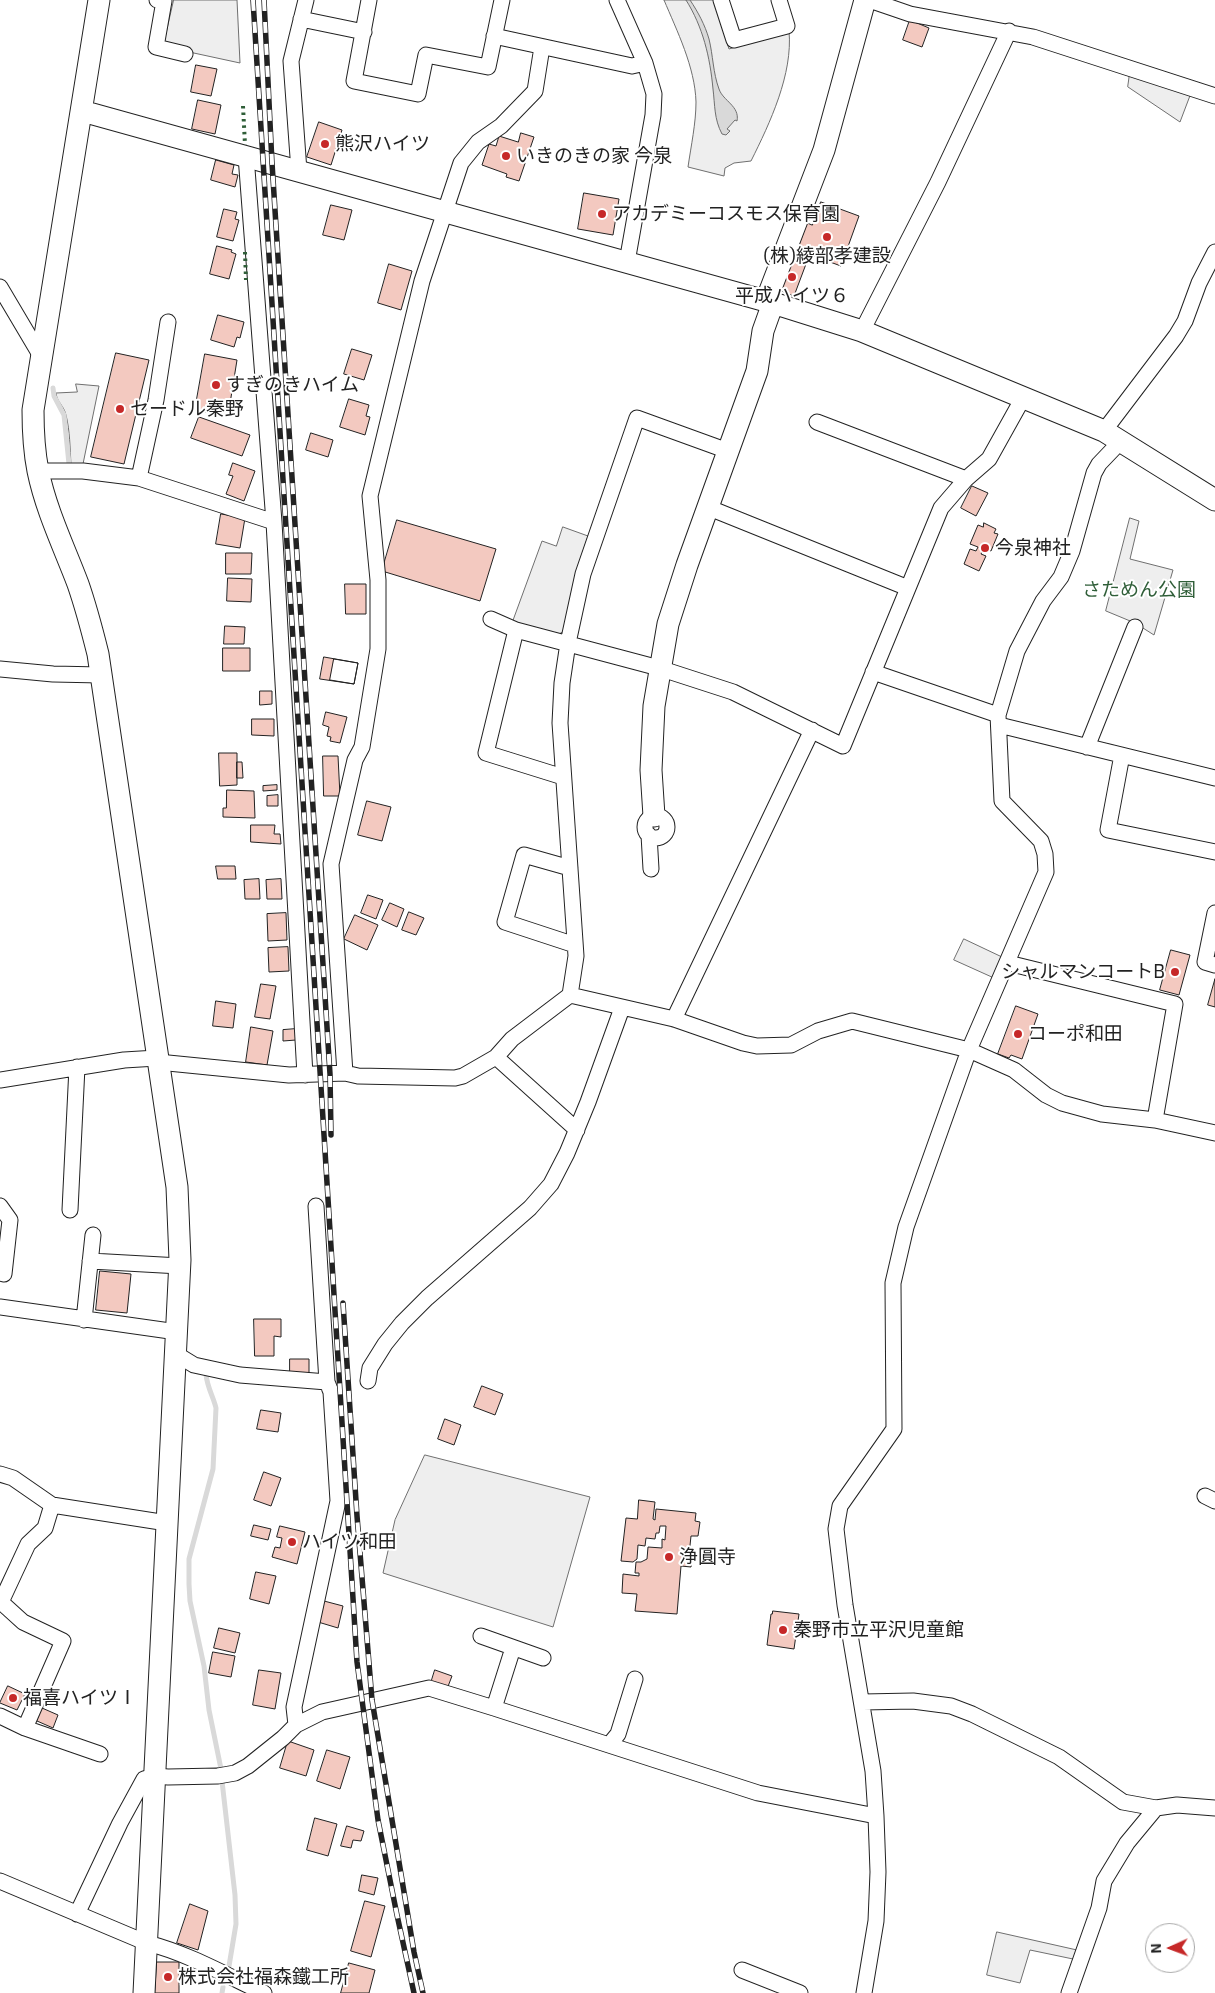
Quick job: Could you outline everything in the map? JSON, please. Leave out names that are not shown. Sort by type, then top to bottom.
[{"type":"street","points":[[99,0],[33,410],[38,471],[51,515],[78,585],[91,626],[101,675],[177,1187],[180,1266],[144,1993]]},
{"type":"street","points":[[158,0],[164,1],[156,47],[185,54]]},
{"type":"street","points":[[299,171],[291,61],[306,0]]},
{"type":"street","points":[[370,0],[354,81],[418,94],[426,55],[488,67],[502,0]]},
{"type":"street","points":[[617,0],[645,63],[654,94],[653,115],[627,262]]},
{"type":"street","points":[[721,0],[734,40],[787,26],[779,0]]},
{"type":"street","points":[[651,870],[651,749],[659,668],[668,624],[707,507],[757,371],[769,302],[824,150],[865,0]]},
{"type":"street","points":[[869,0],[910,14],[1033,37],[1215,96]]},
{"type":"street","points":[[301,19],[364,32]]},
{"type":"street","points":[[862,331],[938,182],[1009,31]]},
{"type":"street","points":[[494,36],[632,66],[645,63]]},
{"type":"street","points":[[344,1073],[331,864],[355,760],[362,747],[378,648],[378,580],[370,496],[422,281],[461,163],[478,142],[501,126],[535,91],[542,47]]},
{"type":"street","points":[[82,111],[769,302],[862,331],[1112,436],[1215,500]]},
{"type":"street","points":[[246,156],[274,522],[305,1075]]},
{"type":"street","points":[[864,1993],[876,1922],[878,1872],[876,1816],[873,1770],[863,1702],[846,1612],[836,1529],[840,1506],[894,1429],[893,1283],[906,1227],[969,1050],[1046,872],[1045,854],[1041,841],[1002,801],[999,720],[1017,651],[1042,601],[1061,577],[1072,551],[1094,473],[1112,436],[1186,321],[1199,283],[1215,252]]},
{"type":"street","points":[[0,287],[42,358]]},
{"type":"street","points":[[139,478],[156,400],[168,322]]},
{"type":"street","points":[[491,619],[516,630],[659,668],[733,692],[844,746],[941,508],[966,479],[989,459],[1023,398]]},
{"type":"street","points":[[0,1080],[124,1060],[157,1060],[289,1075],[344,1073],[358,1076],[455,1078],[472,1072],[496,1057],[512,1040],[570,995],[575,966],[575,945],[560,723],[562,683],[568,643],[583,574],[637,418],[728,451]]},
{"type":"street","points":[[817,422],[966,479]]},
{"type":"street","points":[[38,471],[83,471],[139,478],[274,522]]},
{"type":"street","points":[[707,507],[908,588]]},
{"type":"street","points":[[1088,747],[1135,627]]},
{"type":"street","points":[[516,630],[486,753],[563,777]]},
{"type":"street","points":[[0,669],[53,674],[101,675]]},
{"type":"street","points":[[873,672],[999,720],[1088,747],[1215,778]]},
{"type":"street","points":[[674,1019],[812,730]]},
{"type":"street","points":[[1122,756],[1108,830],[1215,852]]},
{"type":"street","points":[[570,868],[524,855],[504,922],[575,945]]},
{"type":"street","points":[[1215,913],[1205,962],[1215,964]]},
{"type":"street","points":[[1016,966],[1175,1004],[1155,1120]]},
{"type":"street","points":[[570,995],[674,1019],[744,1044],[757,1046],[790,1045],[818,1031],[852,1021],[969,1050],[1014,1070],[1046,1095],[1062,1103],[1102,1114],[1155,1120],[1215,1134]]},
{"type":"street","points":[[368,1381],[370,1368],[385,1344],[402,1323],[530,1208],[551,1184],[567,1154],[622,1008]]},
{"type":"street","points":[[496,1057],[576,1130]]},
{"type":"street","points":[[70,1210],[77,1067]]},
{"type":"street","points":[[0,1206],[10,1220],[4,1274],[0,1273]]},
{"type":"street","points":[[296,1725],[294,1707],[338,1501],[316,1206]]},
{"type":"street","points":[[84,1320],[93,1235]]},
{"type":"street","points":[[90,1261],[180,1266]]},
{"type":"street","points":[[0,1307],[176,1332]]},
{"type":"street","points":[[176,1354],[194,1365],[240,1375],[328,1382]]},
{"type":"street","points":[[0,1474],[13,1478],[52,1505],[167,1523]]},
{"type":"street","points":[[25,1728],[63,1641],[23,1622],[1,1602],[28,1544],[45,1528],[52,1505]]},
{"type":"street","points":[[481,1636],[542,1658]]},
{"type":"street","points":[[494,1708],[513,1648]]},
{"type":"street","points":[[609,1745],[618,1734],[635,1680]]},
{"type":"street","points":[[78,1914],[136,1791],[144,1779],[155,1776],[168,1778],[218,1776],[235,1773],[248,1766],[296,1725],[322,1712],[429,1688],[758,1793],[876,1816]]},
{"type":"street","points":[[863,1702],[913,1701],[951,1706],[972,1714],[1059,1757],[1123,1802],[1156,1808],[1177,1805],[1215,1808]]},
{"type":"street","points":[[0,1716],[25,1728],[100,1754]]},
{"type":"street","points":[[1069,1993],[1099,1908],[1104,1881],[1127,1843],[1156,1808]]},
{"type":"street","points":[[0,1881],[219,1971],[264,1993]]},
{"type":"street","points":[[742,1970],[800,1993]]},
{"type":"green space","points":[[174,0],[237,0],[240,63],[166,47],[164,43]]},
{"type":"green space","points":[[664,0],[714,0],[729,49],[789,31],[789,47],[784,81],[766,131],[751,161],[734,163],[725,168],[724,176],[688,167],[695,118],[695,89],[689,63]]},
{"type":"green space","points":[[1130,73],[1191,93],[1180,122],[1128,87]]},
{"type":"green space","points":[[76,384],[99,386],[83,464],[71,465],[67,421],[56,393],[77,392]]},
{"type":"green space","name":"さためん公園","points":[[1130,518],[1139,521],[1130,559],[1173,570],[1154,635],[1135,623],[1106,611]]},
{"type":"green space","points":[[563,527],[588,536],[580,561],[564,631],[556,636],[512,623],[542,541],[556,546]]},
{"type":"green space","points":[[964,939],[1002,957],[994,978],[954,960]]},
{"type":"green space","points":[[425,1455],[590,1497],[553,1627],[383,1573],[395,1520]]},
{"type":"green space","points":[[997,1932],[1077,1950],[1073,1959],[1030,1950],[1020,1983],[987,1975]]},
{"type":"shaded area","points":[[686,0],[690,0],[707,34],[719,89],[736,111],[737,121],[735,120],[727,129],[730,131],[726,135],[722,134],[716,117],[710,65],[705,43],[697,21]]},
{"type":"building","points":[[910,20],[929,28],[922,47],[903,40]]},
{"type":"building","points":[[196,65],[217,69],[211,96],[191,92]]},
{"type":"building","points":[[198,100],[221,105],[215,134],[192,129]]},
{"type":"building","name":"熊沢ハイツ","points":[[319,122],[342,130],[331,165],[307,157]]},
{"type":"building","name":"いきのきの家 今泉","points":[[521,133],[534,137],[519,181],[506,177],[507,174],[482,165],[489,144],[496,146],[499,136],[518,142]]},
{"type":"building","points":[[216,160],[234,165],[232,174],[238,175],[235,187],[211,180]]},
{"type":"building","points":[[584,193],[619,199],[613,235],[578,229]]},
{"type":"building","name":"(株)綾部孝建設","points":[[821,202],[859,216],[841,266],[797,250],[807,223],[812,225]]},
{"type":"building","points":[[331,205],[352,210],[344,240],[323,235]]},
{"type":"building","points":[[224,209],[237,212],[235,219],[239,220],[233,241],[217,237]]},
{"type":"building","points":[[217,246],[232,250],[231,252],[236,254],[229,279],[210,274]]},
{"type":"building","name":"平成ハイツ６","points":[[791,258],[806,264],[794,296],[779,290]]},
{"type":"building","points":[[389,264],[412,271],[401,310],[378,303]]},
{"type":"building","points":[[218,315],[244,322],[240,338],[237,337],[234,347],[211,340]]},
{"type":"building","points":[[352,349],[372,355],[364,380],[344,374]]},
{"type":"building","name":"セードル秦野","points":[[116,353],[149,360],[124,464],[91,457]]},
{"type":"building","name":"すぎのきハイム","points":[[205,354],[237,360],[228,416],[195,410]]},
{"type":"building","points":[[349,399],[369,405],[366,416],[370,417],[365,435],[340,427]]},
{"type":"building","points":[[199,417],[250,435],[242,456],[191,438]]},
{"type":"building","points":[[311,433],[333,440],[328,457],[306,450]]},
{"type":"building","points":[[233,463],[255,471],[244,501],[226,494],[233,476],[229,475]]},
{"type":"building","points":[[972,486],[988,493],[976,516],[961,508]]},
{"type":"building","points":[[221,514],[245,518],[240,548],[216,544]]},
{"type":"building","points":[[397,520],[496,549],[480,601],[382,571]]},
{"type":"building","name":"今泉神社","points":[[984,523],[996,529],[994,533],[998,534],[991,551],[984,548],[981,554],[986,556],[979,571],[964,564],[970,549],[976,551],[978,547],[970,544],[978,525],[983,527]]},
{"type":"building","points":[[226,553],[252,553],[251,574],[226,574]]},
{"type":"building","points":[[228,578],[252,579],[251,602],[227,601]]},
{"type":"building","points":[[345,584],[366,584],[366,614],[346,614]]},
{"type":"building","points":[[225,626],[245,627],[244,644],[224,644]]},
{"type":"building","points":[[223,648],[250,648],[250,671],[223,671]]},
{"type":"building","points":[[324,657],[358,663],[354,684],[320,679]]},
{"type":"building","points":[[334,659],[358,663],[354,684],[330,680]]},
{"type":"building","points":[[260,691],[272,691],[272,704],[260,705]]},
{"type":"building","points":[[326,712],[347,717],[340,743],[330,741],[331,737],[327,736],[329,727],[323,725]]},
{"type":"building","points":[[252,719],[274,719],[274,736],[252,735]]},
{"type":"building","points":[[219,753],[237,753],[237,785],[220,786]]},
{"type":"building","points":[[323,756],[338,756],[340,796],[324,796]]},
{"type":"building","points":[[237,762],[242,762],[243,778],[237,778]]},
{"type":"building","points":[[277,785],[277,790],[263,791],[263,786]]},
{"type":"building","points":[[227,790],[254,791],[255,818],[223,817],[223,808],[226,808]]},
{"type":"building","points":[[278,795],[278,806],[267,806],[267,796]]},
{"type":"building","points":[[367,801],[391,807],[382,841],[358,835]]},
{"type":"building","points":[[251,825],[275,825],[274,834],[280,834],[281,844],[251,842]]},
{"type":"building","points":[[216,866],[235,866],[236,879],[218,879]]},
{"type":"building","points":[[259,879],[260,899],[245,899],[244,880]]},
{"type":"building","points":[[281,879],[282,899],[267,899],[266,880]]},
{"type":"building","points":[[368,895],[383,900],[376,919],[361,913]]},
{"type":"building","points":[[390,903],[404,909],[397,927],[382,920]]},
{"type":"building","points":[[409,912],[424,918],[416,935],[402,930]]},
{"type":"building","points":[[286,913],[287,940],[268,941],[267,914]]},
{"type":"building","points":[[355,915],[378,925],[367,950],[344,939]]},
{"type":"building","points":[[288,947],[289,971],[269,972],[268,948]]},
{"type":"building","name":"シャルマンコートB","points":[[1171,950],[1190,955],[1179,995],[1160,990]]},
{"type":"building","points":[[1215,979],[1215,1007],[1208,1005]]},
{"type":"building","points":[[261,984],[276,986],[270,1019],[255,1017]]},
{"type":"building","points":[[216,1001],[236,1004],[233,1028],[213,1026]]},
{"type":"building","name":"コーポ和田","points":[[1016,1006],[1038,1014],[1022,1059],[1011,1055],[1009,1058],[998,1054]]},
{"type":"building","points":[[251,1027],[273,1031],[267,1065],[246,1062]]},
{"type":"building","points":[[296,1029],[296,1040],[283,1041],[283,1030]]},
{"type":"building","points":[[100,1271],[131,1274],[127,1313],[96,1310]]},
{"type":"building","points":[[254,1319],[281,1319],[281,1337],[274,1336],[274,1356],[255,1356]]},
{"type":"building","points":[[290,1359],[309,1359],[309,1373],[290,1373]]},
{"type":"building","points":[[482,1386],[503,1394],[495,1415],[474,1407]]},
{"type":"building","points":[[261,1410],[281,1413],[278,1432],[257,1429]]},
{"type":"building","points":[[445,1419],[461,1425],[454,1445],[438,1439]]},
{"type":"building","points":[[264,1472],[281,1478],[271,1506],[254,1500]]},
{"type":"building","name":"浄圓寺","points":[[639,1500],[655,1502],[653,1519],[655,1520],[656,1509],[696,1513],[695,1521],[700,1522],[698,1536],[691,1536],[689,1555],[692,1556],[691,1567],[681,1566],[677,1614],[635,1611],[637,1594],[622,1593],[623,1574],[639,1576],[639,1573],[635,1573],[636,1562],[647,1559],[648,1547],[662,1548],[662,1539],[665,1540],[666,1526],[660,1526],[659,1533],[656,1533],[655,1539],[646,1538],[645,1546],[638,1545],[637,1559],[633,1562],[621,1561],[626,1518],[637,1519]]},
{"type":"building","points":[[254,1525],[271,1529],[268,1540],[251,1536]]},
{"type":"building","name":"ハイツ和田","points":[[280,1526],[305,1532],[297,1564],[272,1557],[275,1547],[280,1548],[282,1538],[277,1537]]},
{"type":"building","points":[[256,1572],[276,1576],[269,1604],[250,1599]]},
{"type":"building","points":[[324,1601],[343,1606],[338,1628],[318,1622]]},
{"type":"building","name":"秦野市立平沢児童館","points":[[773,1611],[799,1614],[794,1649],[767,1645]]},
{"type":"building","points":[[219,1628],[240,1633],[235,1653],[214,1648]]},
{"type":"building","points":[[213,1652],[235,1656],[231,1677],[209,1673]]},
{"type":"building","points":[[259,1670],[281,1673],[275,1709],[253,1705]]},
{"type":"building","points":[[435,1670],[452,1676],[447,1689],[431,1683]]},
{"type":"building","name":"福喜ハイツⅠ","points":[[8,1686],[25,1694],[17,1710],[0,1703]]},
{"type":"building","points":[[42,1708],[58,1715],[53,1728],[37,1721]]},
{"type":"building","points":[[288,1741],[314,1750],[306,1776],[280,1768]]},
{"type":"building","points":[[327,1750],[350,1757],[340,1789],[317,1781]]},
{"type":"building","points":[[315,1818],[337,1824],[328,1856],[307,1850]]},
{"type":"building","points":[[347,1826],[364,1831],[361,1841],[353,1840],[351,1848],[341,1846]]},
{"type":"building","points":[[362,1875],[378,1878],[374,1895],[359,1891]]},
{"type":"building","points":[[365,1901],[385,1906],[371,1957],[351,1951]]},
{"type":"building","points":[[190,1904],[208,1911],[198,1950],[177,1943]]},
{"type":"building","name":"株式会社福森鐵工所","points":[[157,1962],[179,1962],[179,1993],[155,1993]]},
{"type":"building","points":[[349,1963],[375,1970],[369,1993],[341,1993]]},
{"type":"waterway","points":[[53,388],[54,396],[64,415],[69,464]]},
{"type":"waterway","points":[[206,1374],[216,1408],[213,1469],[189,1559],[189,1584],[190,1601],[204,1666],[209,1710],[221,1769]]},
{"type":"waterway","points":[[222,1781],[235,1895],[236,1924],[229,1966]]},
{"type":"waterway","points":[[222,1993],[223,1987]]},
{"type":"railway","points":[[253,0],[357,1662],[378,1820],[414,1993]]},
{"type":"railway","points":[[264,0],[272,163],[330,1074],[331,1135]]},
{"type":"railway","points":[[343,1303],[357,1516],[372,1700],[414,1952],[423,1993]]},
{"type":"hedge","points":[[243,106],[245,145]]},
{"type":"hedge","points":[[245,252],[246,280]]},
{"type":"place","name":"熊沢ハイツ","points":[[325,144]]},
{"type":"place","name":"いきのきの家 今泉","points":[[506,156]]},
{"type":"place","name":"アカデミーコスモス保育園","points":[[602,214]]},
{"type":"place","name":"(株)綾部孝建設","points":[[827,237]]},
{"type":"place","name":"平成ハイツ６","points":[[792,277]]},
{"type":"place","name":"すぎのきハイム","points":[[216,385]]},
{"type":"place","name":"セードル秦野","points":[[120,409]]},
{"type":"place","name":"今泉神社","points":[[985,548]]},
{"type":"place","name":"シャルマンコートB","points":[[1175,972]]},
{"type":"place","name":"コーポ和田","points":[[1018,1034]]},
{"type":"place","name":"ハイツ和田","points":[[292,1542]]},
{"type":"place","name":"浄圓寺","points":[[669,1557]]},
{"type":"place","name":"秦野市立平沢児童館","points":[[783,1630]]},
{"type":"place","name":"福喜ハイツⅠ","points":[[13,1698]]},
{"type":"place","name":"株式会社福森鐵工所","points":[[168,1977]]}]
